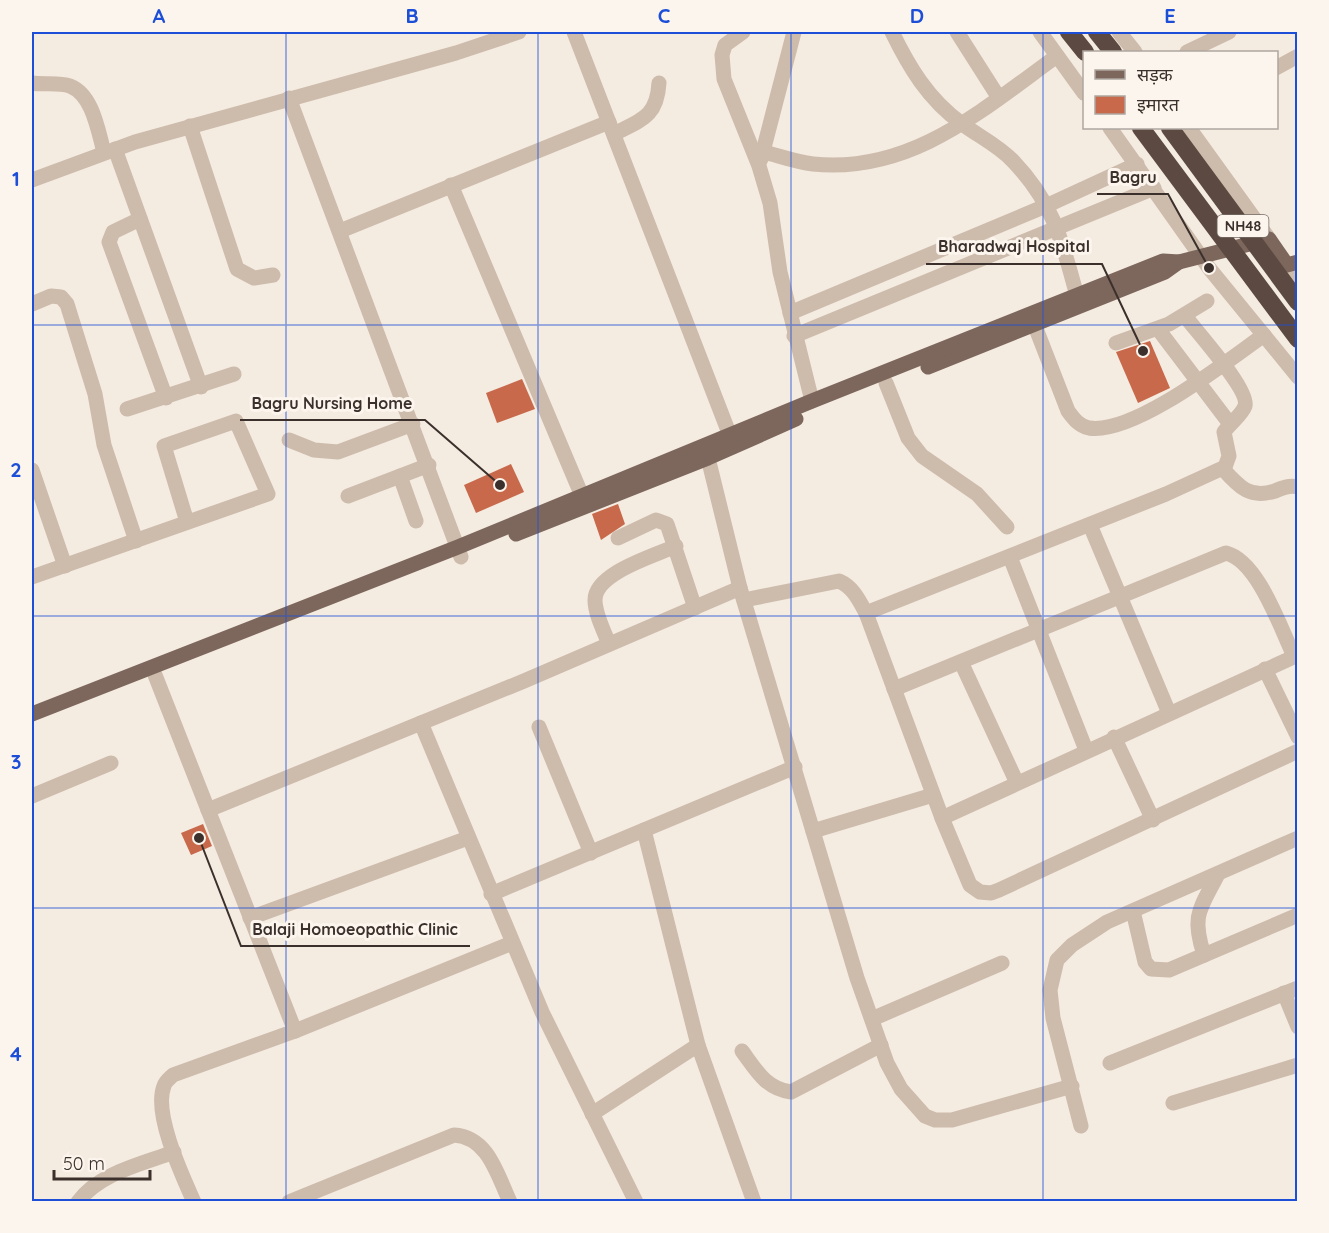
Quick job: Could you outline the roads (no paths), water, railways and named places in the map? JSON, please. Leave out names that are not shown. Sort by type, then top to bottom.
[{"type":"highway","points":[[1069,32],[1083,51]]},
{"type":"highway","points":[[1097,32],[1112,51]]},
{"type":"highway","name":"NH48","points":[[1142,129],[1298,339]]},
{"type":"highway","name":"NH48","points":[[1171,129],[1207,175],[1290,271],[1298,302]]},
{"type":"main road","points":[[32,725],[460,552],[582,496],[1035,326],[1165,272],[1179,262],[1269,239],[1290,271]]},
{"type":"main road","points":[[32,714],[708,458],[732,441],[812,401],[1163,261],[1179,262]]},
{"type":"street","points":[[32,180],[110,150],[456,53],[519,32]]},
{"type":"street","points":[[574,32],[732,441]]},
{"type":"street","points":[[743,32],[725,45],[722,55],[724,79],[761,159],[794,336],[812,401]]},
{"type":"street","points":[[761,159],[794,32]]},
{"type":"street","points":[[892,32],[904,57],[926,91],[961,123],[1000,148],[1048,206],[1059,228],[1077,296]]},
{"type":"street","points":[[957,32],[999,98]]},
{"type":"street","points":[[1040,32],[1083,92]]},
{"type":"street","points":[[1119,32],[1134,51]]},
{"type":"street","points":[[1191,51],[1208,47],[1229,32]]},
{"type":"street","points":[[761,159],[811,164],[868,163],[897,157],[928,143],[961,123],[1057,56]]},
{"type":"street","points":[[1278,67],[1298,56]]},
{"type":"street","points":[[32,83],[68,85],[78,91],[92,111],[140,219],[201,387]]},
{"type":"street","points":[[340,231],[451,185],[645,118],[654,108],[659,83]]},
{"type":"street","points":[[290,98],[460,552]]},
{"type":"street","points":[[190,126],[237,269],[254,278],[273,275]]},
{"type":"street","points":[[1111,129],[1200,255],[1298,377]]},
{"type":"street","points":[[1190,129],[1269,239]]},
{"type":"street","points":[[790,313],[1048,206],[1137,164]]},
{"type":"street","points":[[1098,182],[1111,206]]},
{"type":"street","points":[[451,185],[582,496]]},
{"type":"street","points":[[794,336],[1154,188]]},
{"type":"street","points":[[140,219],[113,232],[109,242],[166,398]]},
{"type":"street","points":[[969,238],[980,260]]},
{"type":"street","points":[[910,263],[920,285]]},
{"type":"street","points":[[843,291],[852,312]]},
{"type":"street","points":[[32,304],[51,296],[61,297],[67,304],[95,394],[104,445],[136,541]]},
{"type":"street","points":[[1116,343],[1158,329],[1185,316],[1207,301]]},
{"type":"street","points":[[866,613],[1090,525],[1222,469],[1229,456],[1224,432],[1244,409],[1245,401],[1223,364],[1185,316]]},
{"type":"street","points":[[1035,326],[1068,411],[1077,423],[1087,428],[1104,429],[1157,406],[1198,381],[1264,335]]},
{"type":"street","points":[[1158,329],[1230,424]]},
{"type":"street","points":[[127,409],[201,387],[234,374]]},
{"type":"street","points":[[886,383],[908,438],[922,456],[977,494],[1007,527]]},
{"type":"street","points":[[32,577],[268,494],[236,421],[164,446],[187,522]]},
{"type":"street","points":[[289,440],[314,450],[338,452],[413,424]]},
{"type":"street","points":[[708,458],[742,594],[813,831],[872,1019],[901,1089],[926,1116],[935,1120],[952,1120],[1072,1086]]},
{"type":"street","points":[[348,496],[429,465]]},
{"type":"street","points":[[1222,469],[1238,486],[1253,495],[1289,486],[1298,487]]},
{"type":"street","points":[[32,470],[65,566]]},
{"type":"street","points":[[400,476],[416,521]]},
{"type":"street","points":[[618,538],[656,520],[662,520],[668,525],[694,608]]},
{"type":"street","points":[[1090,525],[1169,713]]},
{"type":"street","points":[[609,644],[595,603],[600,584],[610,575],[676,546]]},
{"type":"street","points":[[894,689],[1226,553],[1236,555],[1244,561],[1260,585],[1296,655],[942,818]]},
{"type":"street","points":[[1010,557],[1086,750]]},
{"type":"street","points":[[208,810],[694,608],[742,594],[839,581],[847,584],[866,613],[942,818],[970,885],[980,892],[991,893],[1298,751]]},
{"type":"street","points":[[961,662],[1017,783]]},
{"type":"street","points":[[1265,669],[1298,737]]},
{"type":"street","points":[[155,675],[295,1031]]},
{"type":"street","points":[[421,723],[542,1012],[636,1202]]},
{"type":"street","points":[[539,727],[591,853]]},
{"type":"street","points":[[1114,737],[1153,819]]},
{"type":"street","points":[[32,796],[111,763]]},
{"type":"street","points":[[491,894],[795,767]]},
{"type":"street","points":[[813,831],[933,795]]},
{"type":"street","points":[[644,830],[698,1044],[754,1202]]},
{"type":"street","points":[[250,918],[468,838]]},
{"type":"street","points":[[1081,1126],[1053,1018],[1050,990],[1057,960],[1089,933],[1133,911],[1298,838]]},
{"type":"street","points":[[1204,955],[1196,922],[1199,909],[1218,874]]},
{"type":"street","points":[[1133,911],[1145,962],[1151,969],[1168,970],[1298,915]]},
{"type":"street","points":[[194,1202],[174,1152],[162,1097],[164,1084],[173,1075],[295,1031],[512,943]]},
{"type":"street","points":[[872,1019],[1002,963]]},
{"type":"street","points":[[1110,1062],[1291,991],[1298,1027]]},
{"type":"street","points":[[592,1114],[698,1044]]},
{"type":"street","points":[[742,1051],[764,1081],[778,1091],[791,1092],[881,1045]]},
{"type":"street","points":[[1173,1103],[1298,1065]]},
{"type":"street","points":[[290,1202],[453,1135],[467,1136],[480,1143],[510,1202]]},
{"type":"street","points":[[78,1202],[95,1185],[109,1176],[174,1152]]},
{"type":"place","name":"Bagru","points":[[1209,268]]},
{"type":"place","name":"Bharadwaj Hospital","points":[[1143,351]]},
{"type":"place","name":"Bagru Nursing Home","points":[[500,485]]},
{"type":"place","name":"Balaji Homoeopathic Clinic","points":[[199,838]]}]
